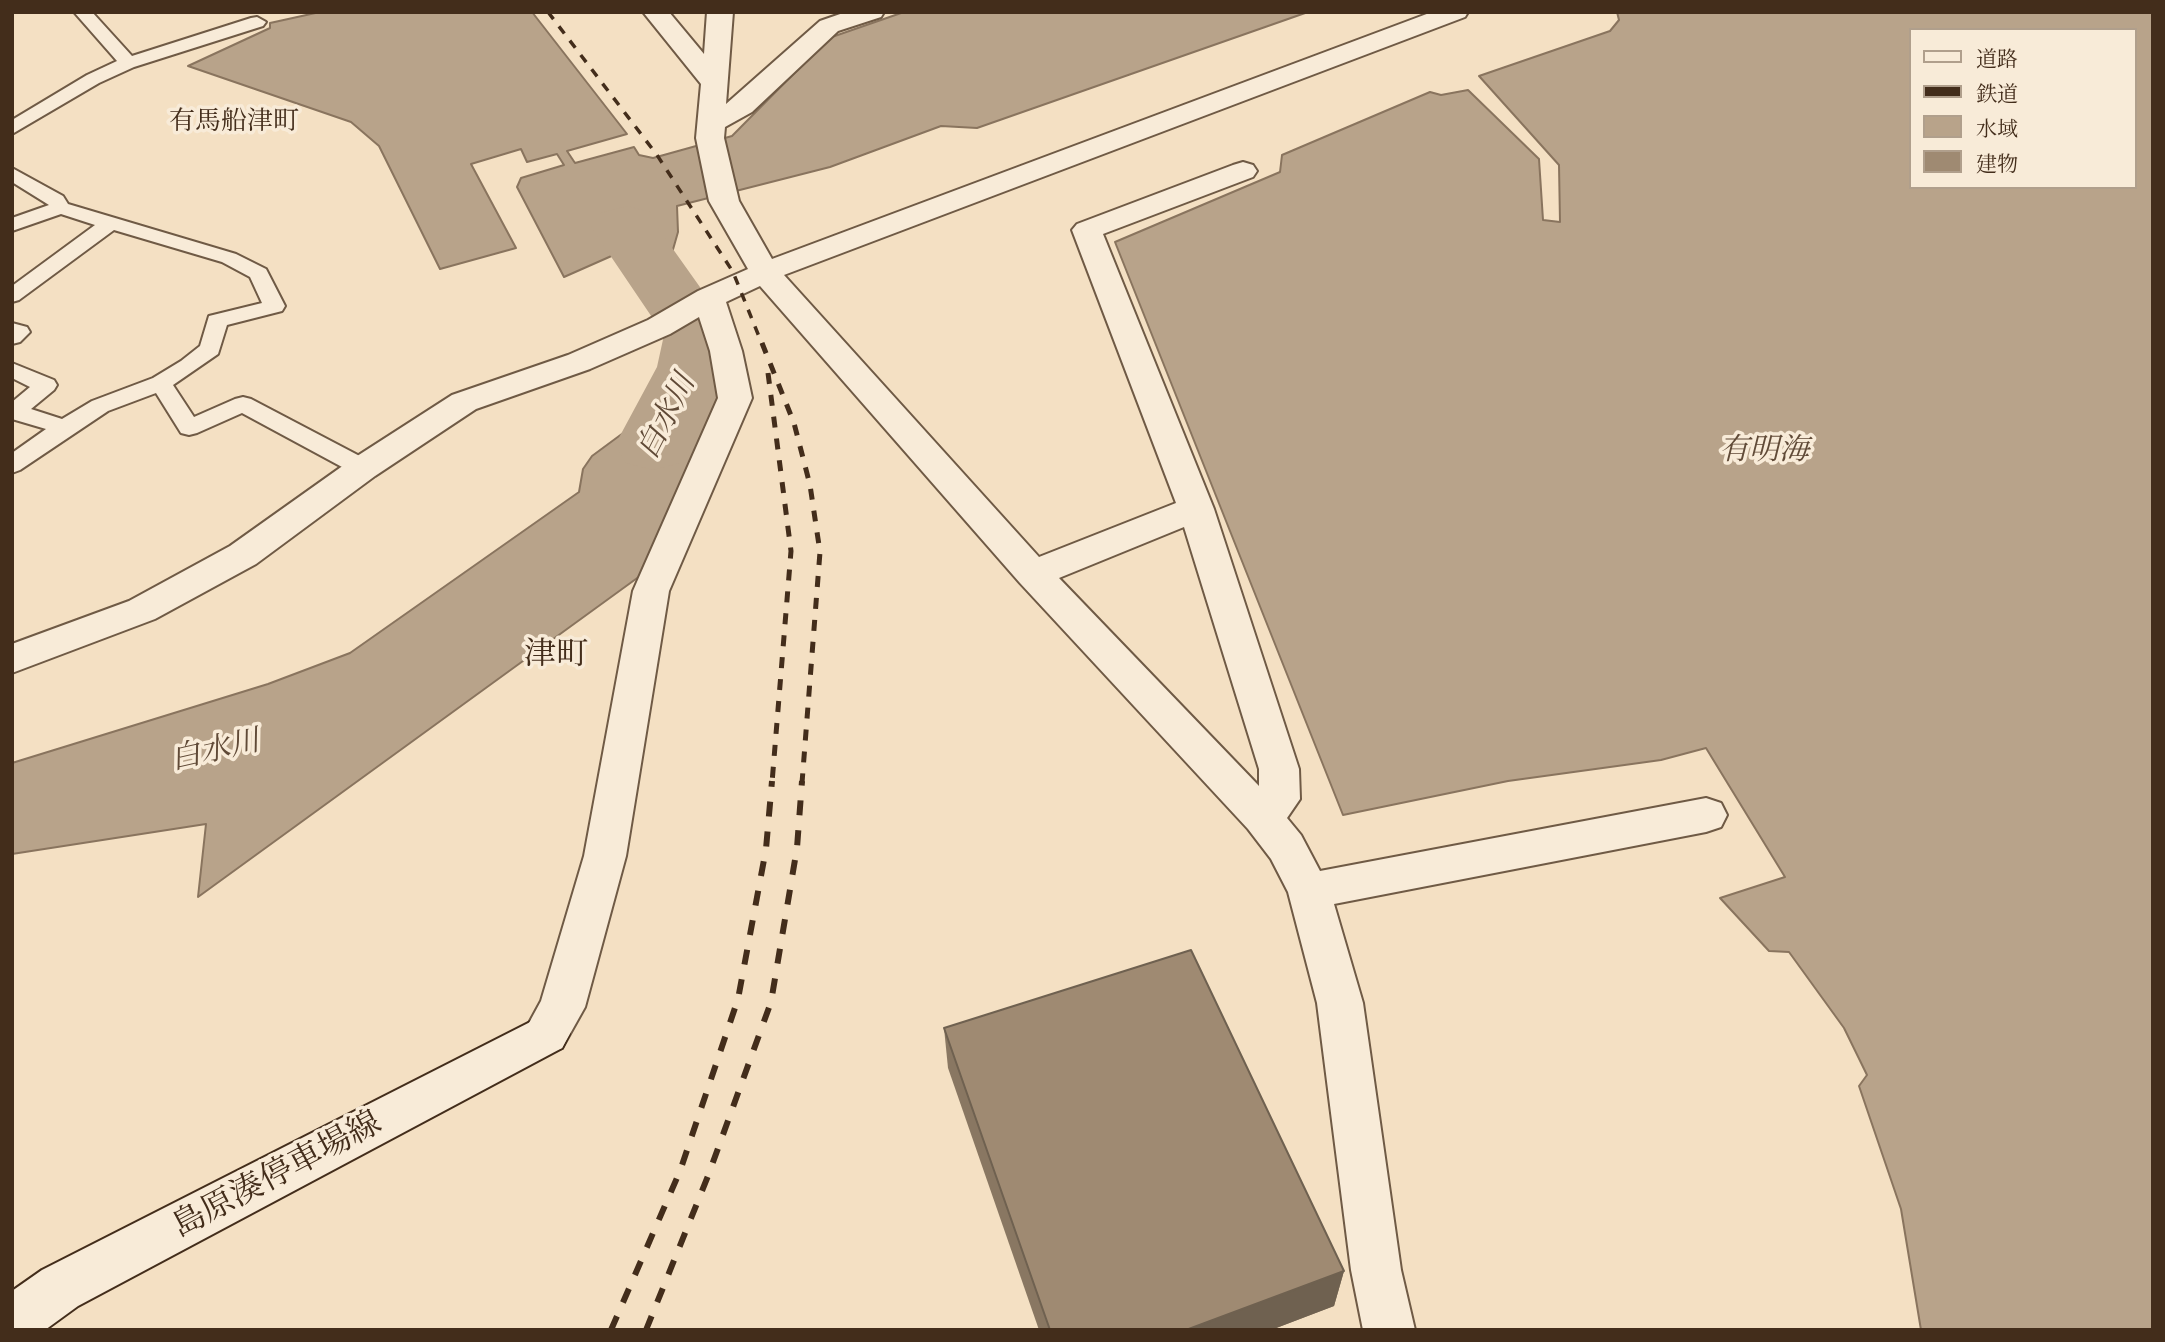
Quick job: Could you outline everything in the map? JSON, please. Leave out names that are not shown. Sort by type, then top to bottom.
[{"type":"street","points":[[655,12],[713,82]]},
{"type":"street","points":[[720,12],[710,131],[724,201],[765,272],[1033,573],[1263,817],[1286,847],[1309,891],[1340,1003],[1376,1270],[1389,1330]]},
{"type":"street","points":[[710,131],[742,106],[829,26],[872,12]]},
{"type":"street","points":[[12,659],[142,610],[243,555],[363,468],[464,402],[579,362],[659,327],[765,272],[1456,12]]},
{"type":"street","points":[[1243,171],[1087,229],[1196,509],[1279,769],[1279,799],[1263,817]]},
{"type":"street","name":"島原湊停車場線","points":[[12,1322],[61,1287],[546,1034],[562,1007],[606,856],[651,590],[736,398],[726,351],[707,300]]},
{"type":"street","points":[[1033,573],[1196,509]]},
{"type":"street","points":[[1309,891],[1706,815]]},
{"type":"lane","points":[[82,12],[128,63]]},
{"type":"lane","points":[[16,121],[128,63],[257,22]]},
{"type":"lane","points":[[12,174],[56,200],[60,208]]},
{"type":"lane","points":[[12,225],[60,208],[229,258],[258,273],[274,306],[217,321],[210,349],[160,383],[100,406],[12,465]]},
{"type":"lane","points":[[12,296],[109,224]]},
{"type":"lane","points":[[12,330],[19,332],[12,337]]},
{"type":"lane","points":[[12,370],[46,385],[14,412],[65,427]]},
{"type":"lane","points":[[160,383],[189,428],[243,404],[363,468]]},
{"type":"water","points":[[320,12],[532,12],[627,134],[567,151],[575,163],[634,147],[639,155],[653,158],[732,136],[829,38],[904,12],[1308,12],[977,128],[941,126],[830,167],[677,206],[678,232],[666,274],[691,300],[672,312],[616,254],[564,277],[517,187],[521,178],[564,165],[557,154],[527,162],[521,149],[471,164],[516,248],[440,269],[379,146],[351,122],[188,66],[270,28],[270,23]]},
{"type":"water","name":"有明海","points":[[1617,12],[2153,12],[2153,1330],[1921,1330],[1901,1209],[1859,1086],[1867,1075],[1844,1028],[1789,952],[1769,951],[1720,898],[1785,877],[1706,748],[1661,760],[1508,781],[1343,815],[1115,242],[1280,172],[1282,155],[1430,92],[1441,95],[1468,90],[1539,159],[1543,220],[1560,222],[1559,165],[1479,76],[1610,31],[1619,20]]},
{"type":"water","points":[[690,335],[708,335],[718,381],[717,401],[640,576],[198,897],[206,824],[12,854],[12,763],[268,684],[350,653],[579,492],[583,469],[592,456],[657,408],[673,380]]},
{"type":"building","points":[[1191,950],[1344,1271],[1186,1330],[1050,1330],[944,1028]]},
{"type":"waterway","name":"白水川","points":[[627,226],[624,227],[699,335],[693,367],[653,445]]},
{"type":"railway","points":[[548,12],[657,155],[733,272],[762,344]]},
{"type":"railway","points":[[762,343],[794,423],[810,485],[820,552],[802,783]]},
{"type":"railway","points":[[768,373],[791,551],[772,783]]},
{"type":"railway","points":[[611,1330],[680,1171],[738,999],[766,849],[772,781]]},
{"type":"railway","points":[[646,1330],[708,1176],[771,1002],[797,848],[802,781]]},
{"type":"district","name":"有馬船津町","points":[[234,122]]},
{"type":"district","name":"津町","points":[[556,655]]}]
